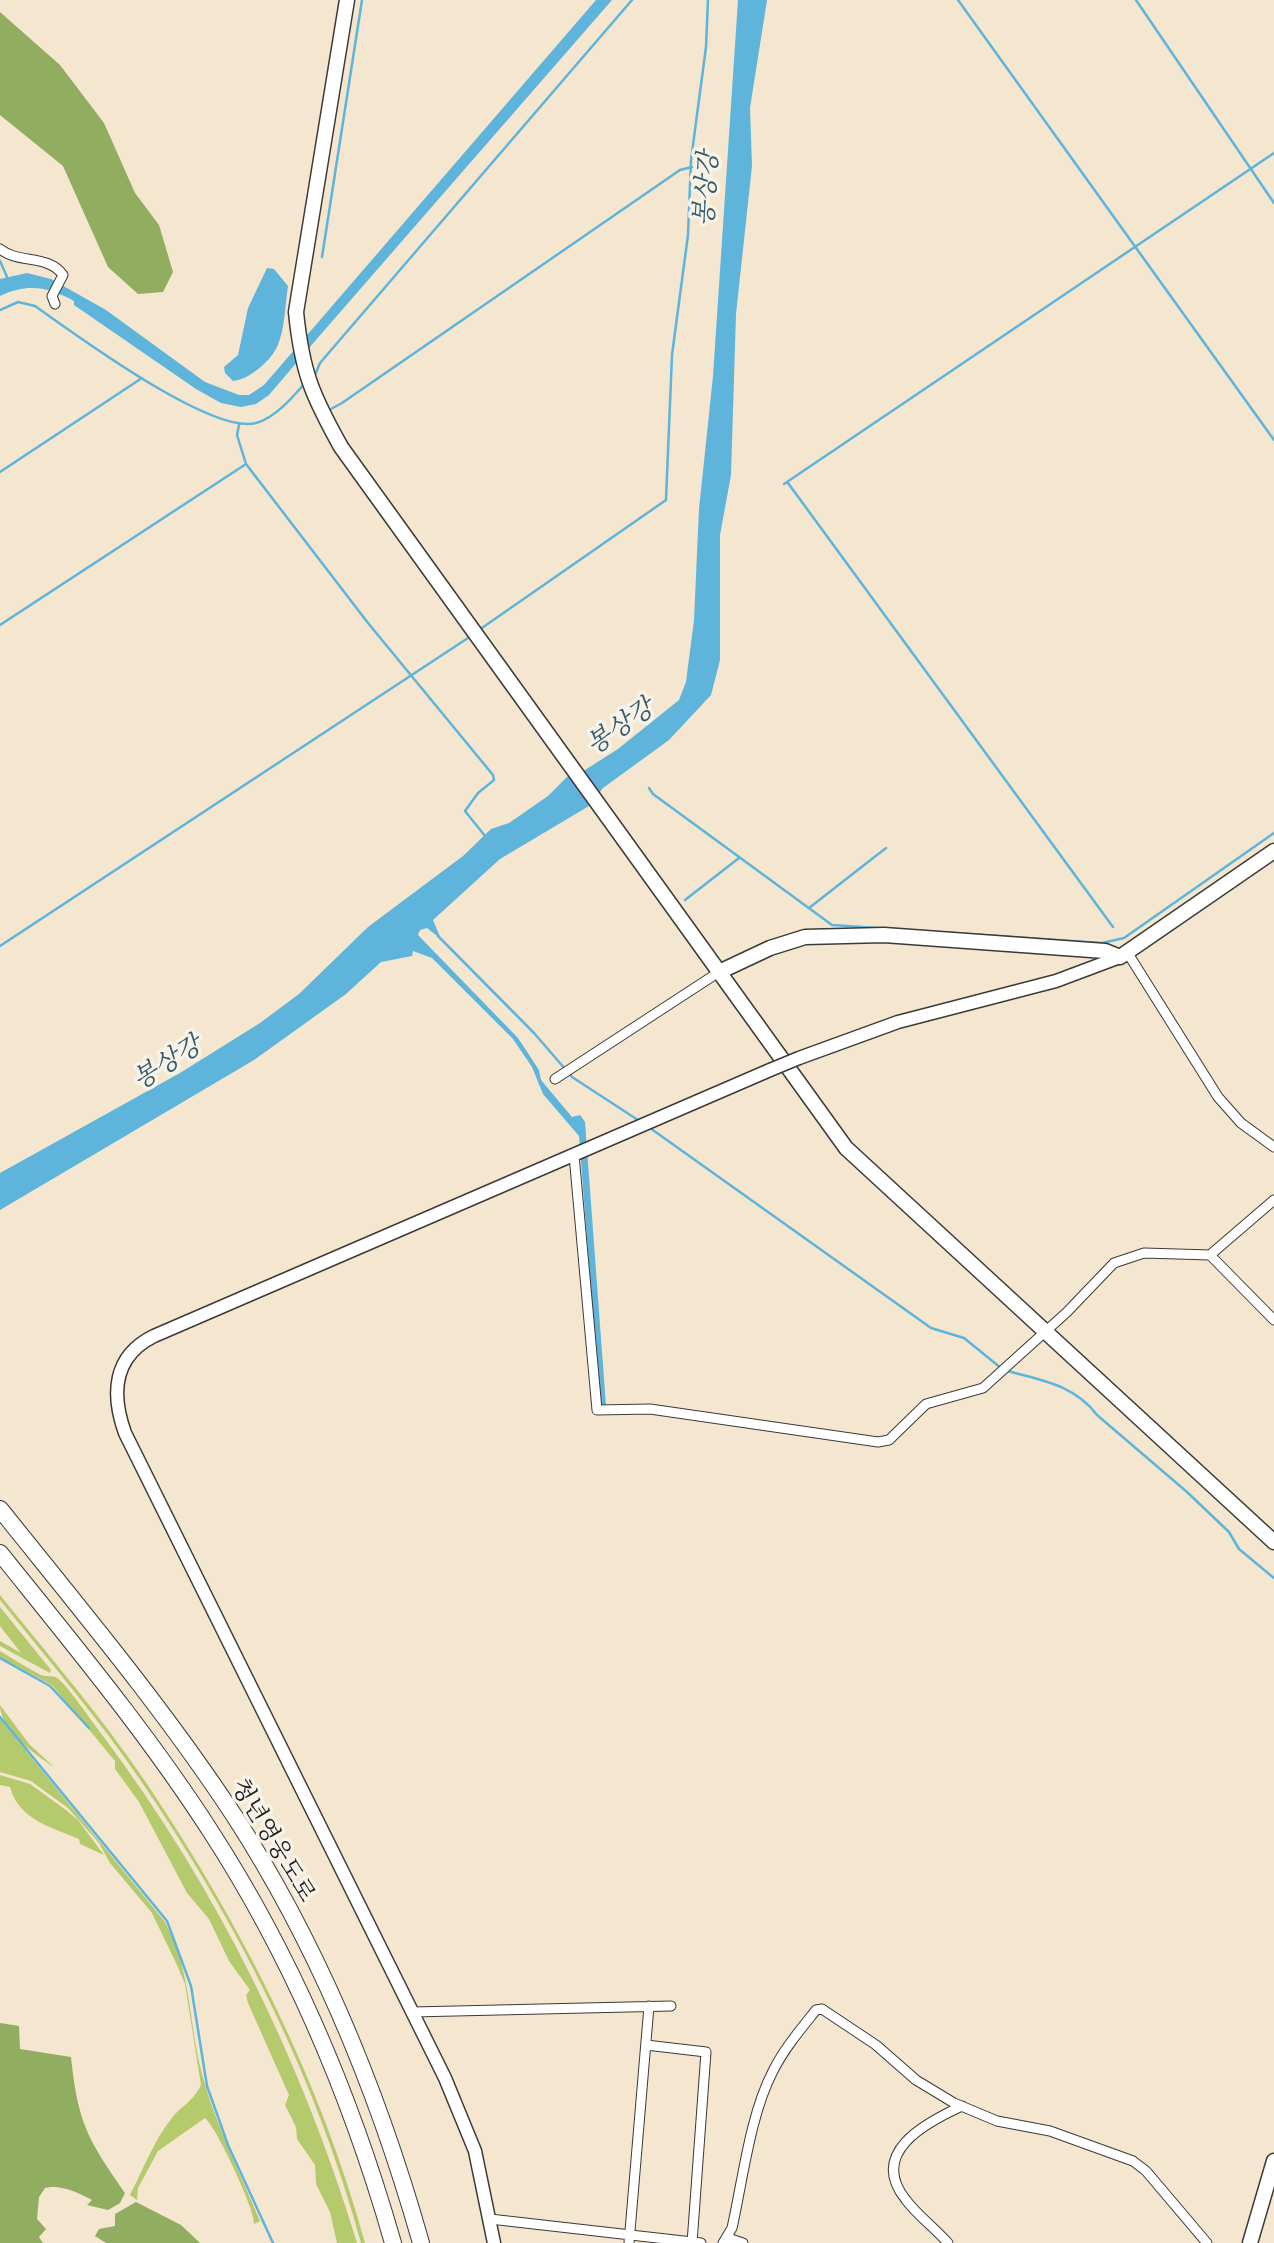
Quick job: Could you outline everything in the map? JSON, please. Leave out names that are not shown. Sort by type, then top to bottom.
[{"type":"highway","name":"청년영웅도로","points":[[0,1509],[148,1695],[236,1818],[314,1961],[348,2034],[395,2158],[421,2243]]},
{"type":"highway","name":"청년영웅도로","points":[[0,1553],[170,1771],[212,1833],[246,1891],[322,2045],[351,2116],[393,2243]]},
{"type":"main road","points":[[347,0],[296,312],[303,364],[312,397],[341,447],[846,1148],[1274,1542]]},
{"type":"main road","points":[[494,2243],[481,2174],[467,2129],[412,2012],[125,1433],[118,1409],[118,1375],[132,1350],[154,1336],[770,1070],[898,1022],[1056,981],[1124,954],[1274,850]]},
{"type":"main road","points":[[725,979],[770,948],[805,937],[884,935],[1124,954]]},
{"type":"main road","points":[[1250,2243],[1274,2161]]},
{"type":"street","points":[[0,249],[11,258],[36,259],[59,270],[63,275],[53,300]]},
{"type":"street","points":[[1124,954],[1217,1097],[1235,1117],[1274,1147]]},
{"type":"street","points":[[555,1079],[725,979]]},
{"type":"street","points":[[576,1154],[597,1410],[650,1409],[878,1442],[890,1440],[926,1404],[983,1388],[1106,1270],[1126,1257],[1144,1254],[1210,1255],[1274,1200]]},
{"type":"street","points":[[1210,1255],[1274,1320]]},
{"type":"street","points":[[630,2239],[649,2006]]},
{"type":"street","points":[[412,2012],[671,2006]]},
{"type":"street","points":[[743,2243],[726,2240],[761,2099],[785,2049],[816,2010],[822,2009],[868,2039],[916,2080],[943,2097],[997,2121],[1050,2131],[1133,2161],[1146,2171],[1206,2243]]},
{"type":"street","points":[[490,2219],[630,2239],[695,2243],[706,2052],[646,2045]]},
{"type":"street","points":[[939,2116],[943,2097]]},
{"type":"street","points":[[948,2243],[908,2203],[898,2189],[894,2173],[902,2145],[939,2116],[962,2106]]},
{"type":"green space","points":[[0,12],[60,65],[104,123],[135,193],[159,225],[173,272],[163,292],[138,294],[108,267],[63,166],[0,115]]},
{"type":"green space","points":[[0,1595],[130,1759],[182,1837],[214,1892],[274,2004],[301,2063],[347,2182],[365,2243],[361,2243],[322,2122],[298,2063],[242,1947],[211,1891],[127,1760],[0,1600]]},
{"type":"green space","points":[[0,1607],[51,1670],[50,1673],[0,1646],[0,1641],[21,1653],[0,1626]]},
{"type":"green space","points":[[0,1651],[41,1675],[55,1677],[61,1681],[144,1794],[183,1854],[219,1915],[283,2043],[335,2175],[357,2243],[337,2243],[330,2212],[316,2184],[315,2165],[297,2139],[296,2127],[285,2105],[289,2095],[248,2003],[246,1995],[250,1990],[229,1961],[209,1919],[187,1893],[139,1802],[115,1769],[115,1761],[52,1685],[0,1657]]},
{"type":"green space","points":[[0,1705],[29,1744],[54,1767],[12,1732],[1,1714]]},
{"type":"green space","points":[[0,1719],[165,1922],[180,1959],[188,1993],[196,2047],[205,2086],[260,2221],[254,2224],[249,2204],[234,2170],[218,2136],[205,2118],[158,2151],[138,2188],[137,2200],[130,2195],[165,2127],[201,2085],[185,1984],[152,1913],[110,1863],[99,1843],[68,1808],[31,1781],[0,1772]]},
{"type":"green space","points":[[0,1775],[30,1784],[66,1810],[78,1820],[104,1855],[80,1844],[79,1839],[28,1815],[14,1798],[10,1787],[0,1785]]},
{"type":"green space","points":[[0,2023],[19,2026],[20,2049],[71,2057],[81,2115],[94,2144],[125,2193],[120,2203],[108,2210],[87,2205],[92,2200],[69,2190],[45,2188],[39,2197],[37,2219],[46,2229],[39,2237],[43,2243],[0,2243]]},
{"type":"green space","points":[[136,2202],[181,2225],[200,2243],[106,2243],[95,2236],[99,2229],[115,2226],[115,2214]]},
{"type":"water","points":[[596,0],[612,0],[269,395],[256,404],[241,407],[221,403],[196,389],[74,305],[74,301],[65,296],[29,288],[0,296],[0,279],[27,273],[51,279],[106,310],[205,382],[239,395],[249,395],[264,385]]},
{"type":"water","points":[[738,0],[767,0],[750,108],[752,166],[736,314],[731,475],[720,535],[720,660],[711,695],[669,740],[603,788],[589,806],[500,859],[433,920],[441,939],[427,928],[420,930],[418,935],[518,1038],[539,1070],[541,1080],[572,1117],[580,1115],[585,1122],[606,1406],[600,1407],[579,1136],[543,1094],[532,1067],[513,1039],[432,958],[413,951],[412,956],[381,962],[346,994],[254,1060],[0,1210],[0,1173],[180,1073],[260,1023],[299,994],[368,927],[463,856],[491,829],[509,823],[548,796],[569,775],[585,770],[618,749],[679,700],[686,682],[694,620],[699,509],[713,376]]},
{"type":"water","points":[[267,268],[274,269],[288,286],[280,340],[274,353],[264,364],[252,374],[233,381],[225,373],[224,367],[238,355],[248,308]]},
{"type":"waterway","points":[[322,257],[362,0]]},
{"type":"waterway","points":[[315,375],[320,363],[632,0]]},
{"type":"waterway","name":"봉상강","points":[[479,630],[666,500],[672,355],[688,235],[691,160],[706,47],[708,0]]},
{"type":"waterway","points":[[958,0],[1274,440]]},
{"type":"waterway","points":[[1136,0],[1274,203]]},
{"type":"waterway","points":[[784,484],[1274,153]]},
{"type":"waterway","name":"봉상강","points":[[326,403],[329,410],[342,403],[680,170],[692,167]]},
{"type":"waterway","points":[[0,261],[7,277]]},
{"type":"waterway","points":[[0,310],[18,302],[35,306],[144,380],[208,414],[235,423],[256,423],[270,417],[305,383]]},
{"type":"waterway","points":[[0,472],[142,378]]},
{"type":"waterway","points":[[239,425],[237,435],[246,464],[368,623],[493,775],[494,780],[478,793],[465,811],[485,836]]},
{"type":"waterway","points":[[0,625],[246,464]]},
{"type":"waterway","points":[[788,483],[1113,927]]},
{"type":"waterway","points":[[0,946],[471,636]]},
{"type":"waterway","points":[[649,788],[653,794],[832,925],[1102,943],[1124,938],[1274,833]]},
{"type":"waterway","points":[[809,908],[886,848]]},
{"type":"waterway","points":[[685,900],[739,858]]},
{"type":"waterway","points":[[438,936],[534,1033],[572,1077],[641,1122]]},
{"type":"waterway","points":[[650,1128],[931,1328],[964,1338],[1001,1368]]},
{"type":"waterway","points":[[1007,1371],[1056,1385],[1078,1397],[1187,1492],[1229,1532],[1239,1549],[1274,1578]]},
{"type":"waterway","points":[[0,1658],[50,1686],[89,1728]]},
{"type":"waterway","points":[[0,1717],[167,1921],[191,1986],[207,2086],[228,2145],[273,2243]]}]
